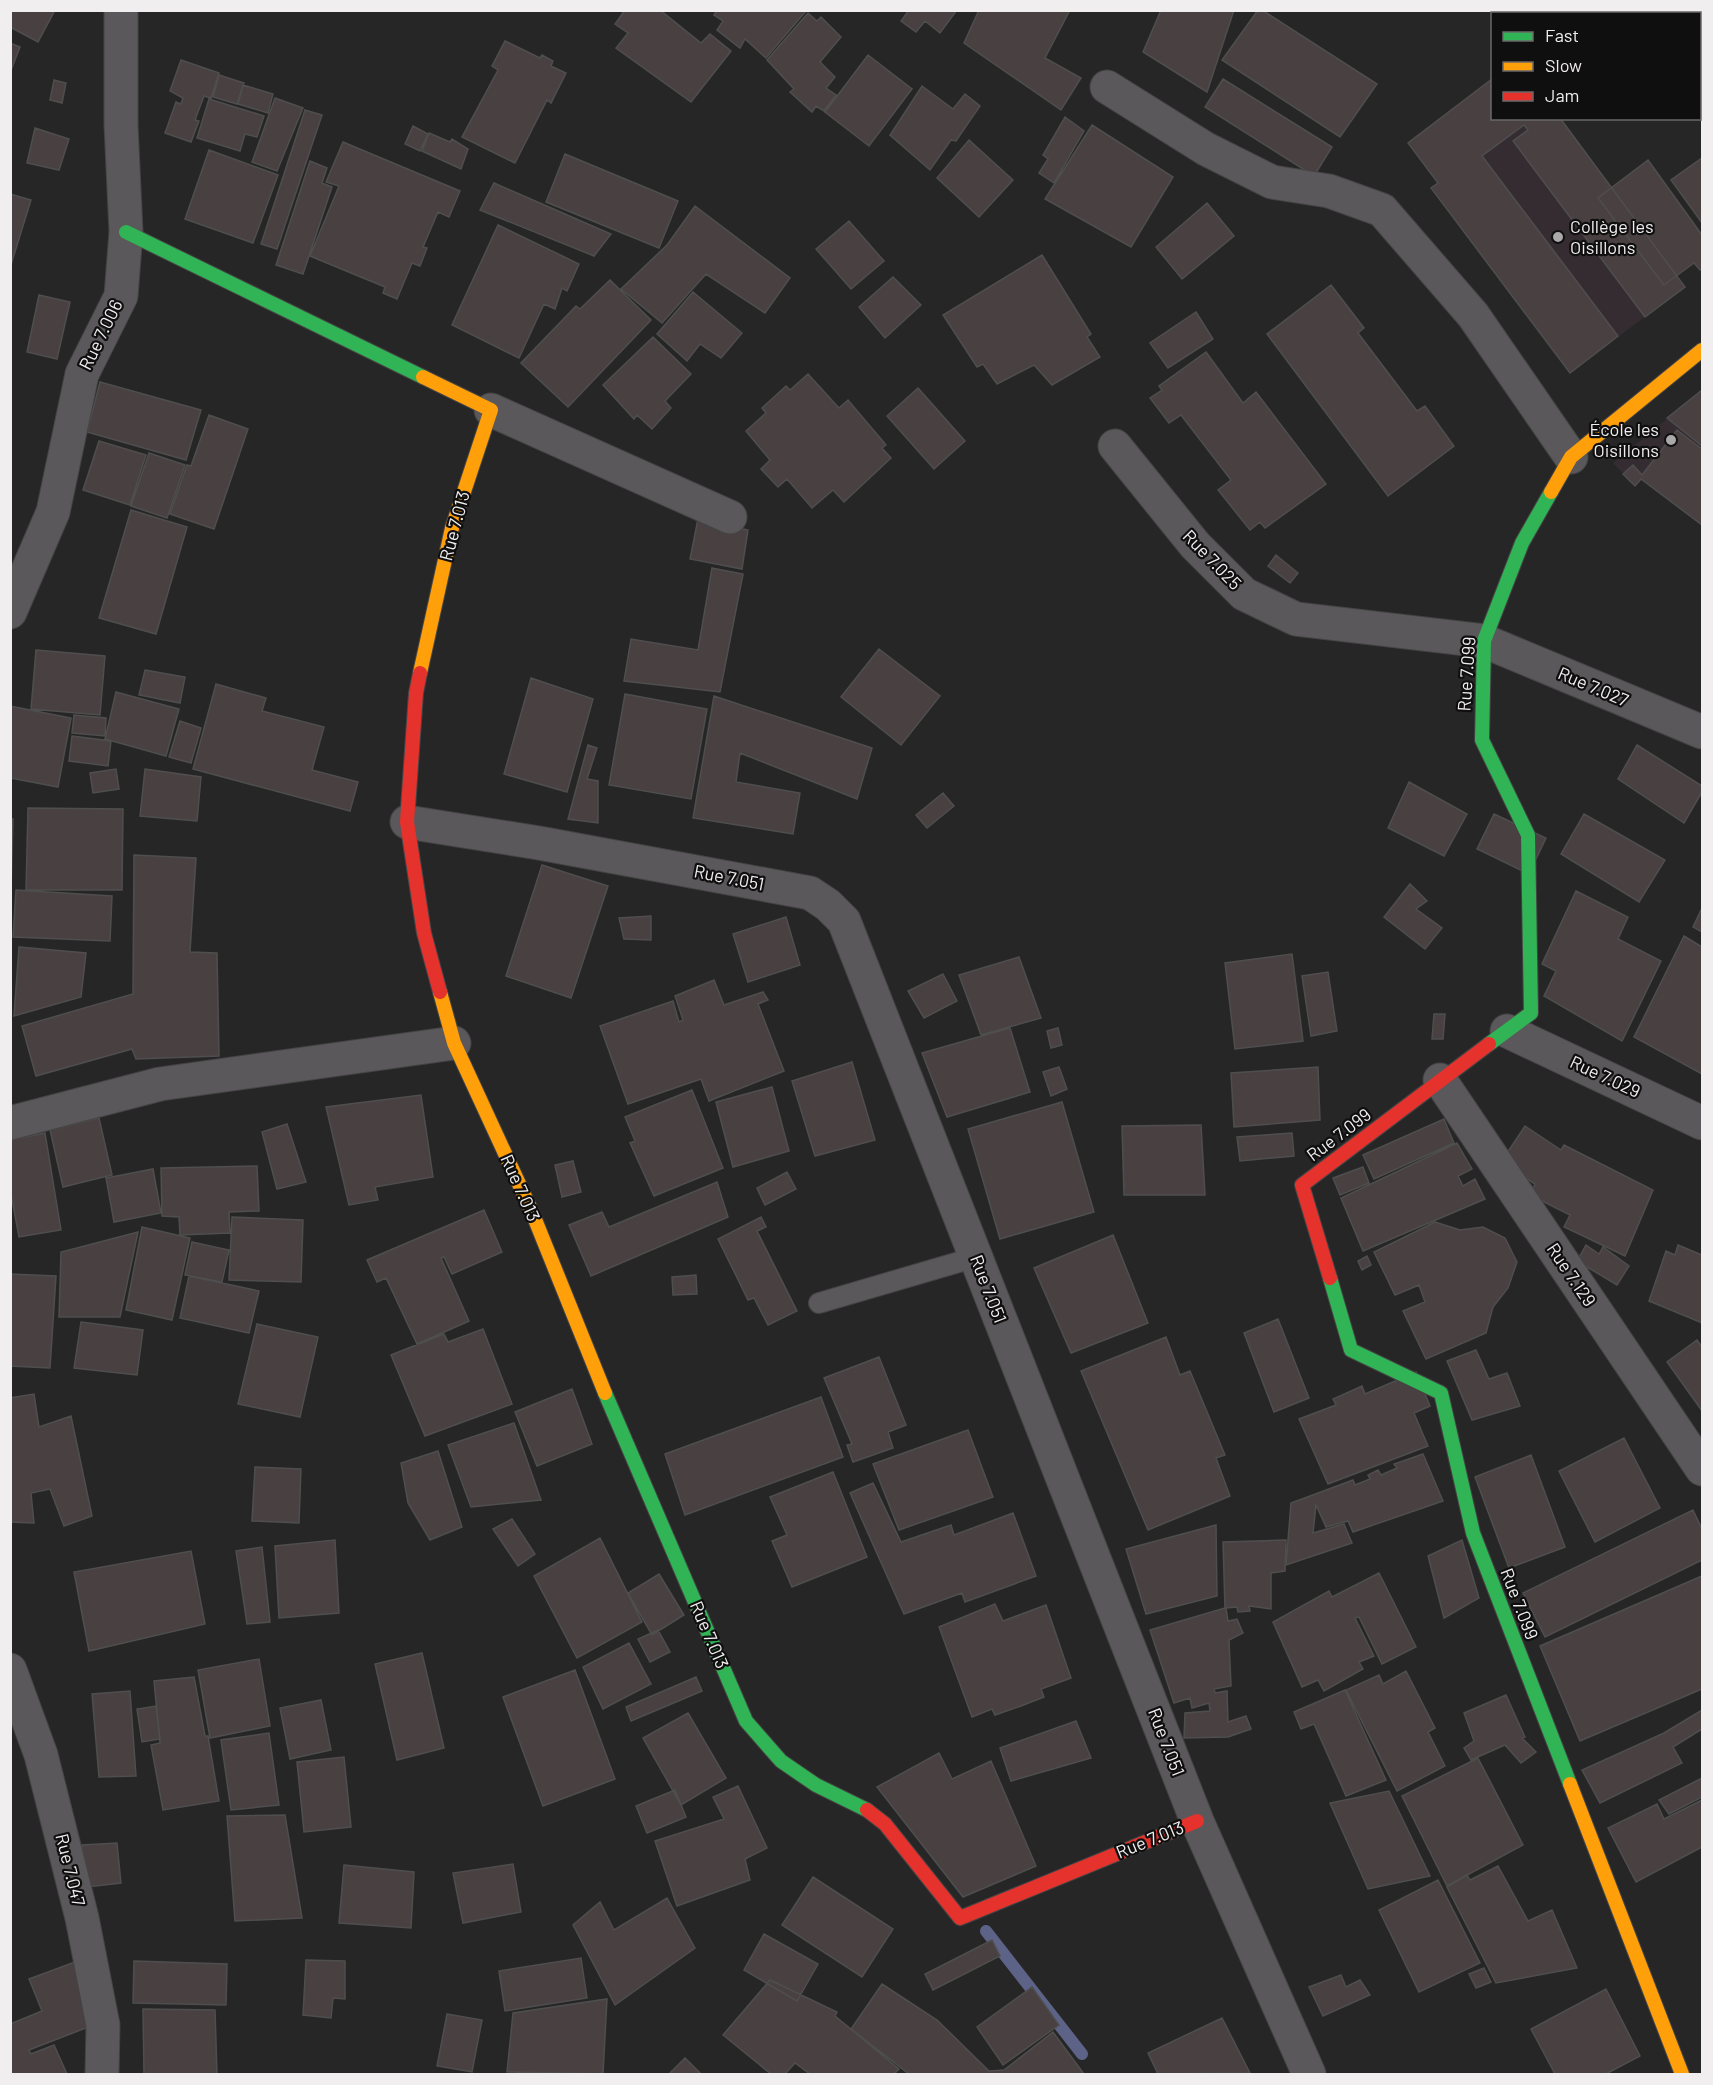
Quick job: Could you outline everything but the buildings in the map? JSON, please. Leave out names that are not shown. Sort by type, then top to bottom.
[{"type":"street","name":"Rue 7.006","points":[[12,602],[53,512],[82,374],[121,296],[126,232],[121,125],[121,10]]},
{"type":"street","points":[[1107,87],[1206,149],[1272,182],[1329,191],[1382,210],[1473,315],[1571,457]]},
{"type":"street","points":[[126,232],[491,410],[730,517]]},
{"type":"street","name":"Rue 7.099","points":[[1682,2074],[1473,1533],[1441,1393],[1351,1350],[1302,1185],[1531,1013],[1528,835],[1482,740],[1484,641],[1522,543],[1571,457],[1702,350]]},
{"type":"street","name":"Rue 7.013","points":[[491,410],[452,528],[416,693],[407,822],[424,933],[454,1043],[532,1212],[597,1375],[746,1720],[781,1761],[816,1785],[863,1807],[885,1824],[960,1918],[1197,1821]]},
{"type":"street","name":"Rue 7.025","points":[[1115,446],[1195,545],[1244,594],[1296,619],[1484,641]]},
{"type":"street","name":"Rue 7.027","points":[[1484,641],[1702,732]]},
{"type":"street","name":"Rue 7.051","points":[[407,822],[540,843],[810,893],[828,904],[844,921],[1197,1821],[1309,2074]]},
{"type":"street","name":"Rue 7.029","points":[[1507,1031],[1702,1123]]},
{"type":"street","points":[[10,1123],[160,1084],[454,1043]]},
{"type":"street","name":"Rue 7.129","points":[[1440,1080],[1702,1469]]},
{"type":"street","name":"Rue 7.047","points":[[10,1670],[41,1755],[82,1918],[103,2025],[102,2074]]},
{"type":"lane","points":[[819,1303],[976,1257]]},
{"type":"shaded area","name":"Collège les Oisillons","points":[[1491,80],[1491,120],[1561,120],[1685,287],[1570,373],[1431,188],[1438,182],[1408,143]]},
{"type":"shaded area","name":"École les Oisillons","points":[[1702,390],[1702,525],[1641,480],[1635,486],[1613,463]]},
{"type":"waterway","points":[[986,1931],[1082,2054]]},
{"type":"traffic: fast","points":[[126,232],[423,377]]},
{"type":"traffic: fast","points":[[1489,1044],[1531,1013],[1528,835],[1482,740],[1484,641],[1522,543],[1551,492]]},
{"type":"traffic: fast","points":[[1330,1278],[1351,1350],[1441,1393],[1473,1533],[1570,1784]]},
{"type":"traffic: fast","points":[[605,1393],[746,1721],[781,1761],[816,1785],[867,1810]]},
{"type":"traffic: slow","points":[[1551,492],[1571,457],[1702,350]]},
{"type":"traffic: slow","points":[[420,673],[452,528],[491,410],[423,377]]},
{"type":"traffic: slow","points":[[440,992],[454,1043],[532,1212],[605,1393]]},
{"type":"traffic: slow","points":[[1570,1784],[1682,2074]]},
{"type":"traffic: jam","points":[[420,673],[416,693],[407,822],[424,933],[440,992]]},
{"type":"traffic: jam","points":[[1330,1278],[1302,1185],[1489,1044]]},
{"type":"traffic: jam","points":[[867,1810],[885,1824],[960,1918],[1197,1821]]},
{"type":"place","name":"Collège les Oisillons","points":[[1558,237]]},
{"type":"place","name":"École les Oisillons","points":[[1671,440]]}]
